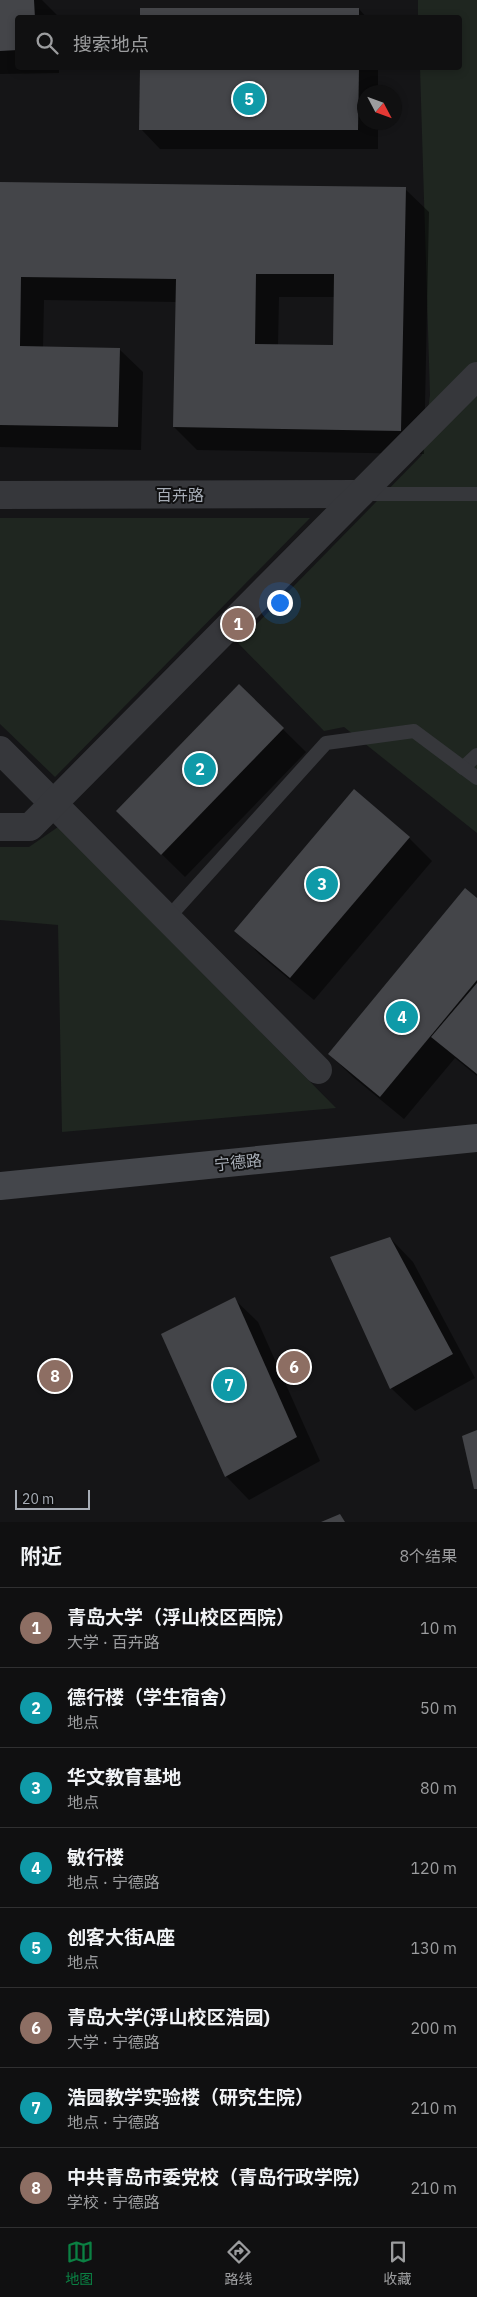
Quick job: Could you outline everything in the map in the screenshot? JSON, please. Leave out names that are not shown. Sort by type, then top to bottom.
[{"type":"street","points":[[0,827],[30,827],[477,376]]},
{"type":"street","name":"百卉路","points":[[0,495],[360,494]]},
{"type":"street","points":[[0,750],[318,1070]]},
{"type":"street","name":"宁德路","points":[[0,1186],[477,1138]]},
{"type":"lane","points":[[360,494],[477,494]]},
{"type":"lane","points":[[168,918],[326,743],[414,731],[477,778]]},
{"type":"lane","points":[[463,768],[477,755]]},
{"type":"shaded area","points":[[418,0],[477,0],[477,833],[344,727],[324,731],[238,643],[422,455],[430,395],[420,70],[462,70],[462,15],[418,15]]},
{"type":"shaded area","points":[[0,518],[310,518],[55,777],[0,724]]},
{"type":"shaded area","points":[[58,827],[336,1108],[62,1132],[58,925],[0,920],[0,847],[29,847]]},
{"type":"building","points":[[0,0],[34,0],[35,15],[15,15],[15,50],[0,51]]},
{"type":"building","points":[[140,8],[359,8],[359,15],[140,15]]},
{"type":"building","points":[[140,70],[359,70],[357,130],[139,130]]},
{"type":"building","points":[[0,182],[406,187],[401,431],[173,427],[176,279],[21,277],[20,346],[120,348],[118,427],[0,425]],"holes":[[[256,274],[334,274],[333,345],[255,344]]]},
{"type":"building","points":[[239,684],[284,728],[161,855],[116,811]]},
{"type":"building","points":[[354,789],[410,837],[290,978],[234,931]]},
{"type":"building","points":[[465,888],[477,898],[477,980],[380,1097],[328,1054]]},
{"type":"building","points":[[477,983],[477,1074],[431,1037]]},
{"type":"building","points":[[390,1237],[453,1354],[390,1389],[330,1257]]},
{"type":"building","points":[[235,1297],[297,1437],[225,1477],[161,1334]]},
{"type":"building","points":[[477,1430],[477,1489],[474,1489],[462,1436]]},
{"type":"building","points":[[340,1514],[345,1522],[321,1522]]},
{"type":"place","name":"创客大街A座","points":[[249,99]]},
{"type":"place","name":"青岛大学（浮山校区西院）","points":[[238,624]]},
{"type":"place","name":"德行楼（学生宿舍）","points":[[200,769]]},
{"type":"place","name":"华文教育基地","points":[[322,884]]},
{"type":"place","name":"敏行楼","points":[[402,1017]]},
{"type":"place","name":"青岛大学(浮山校区浩园)","points":[[294,1367]]},
{"type":"place","name":"中共青岛市委党校（青岛行政学院）","points":[[55,1376]]},
{"type":"place","name":"浩园教学实验楼（研究生院）","points":[[229,1385]]}]
